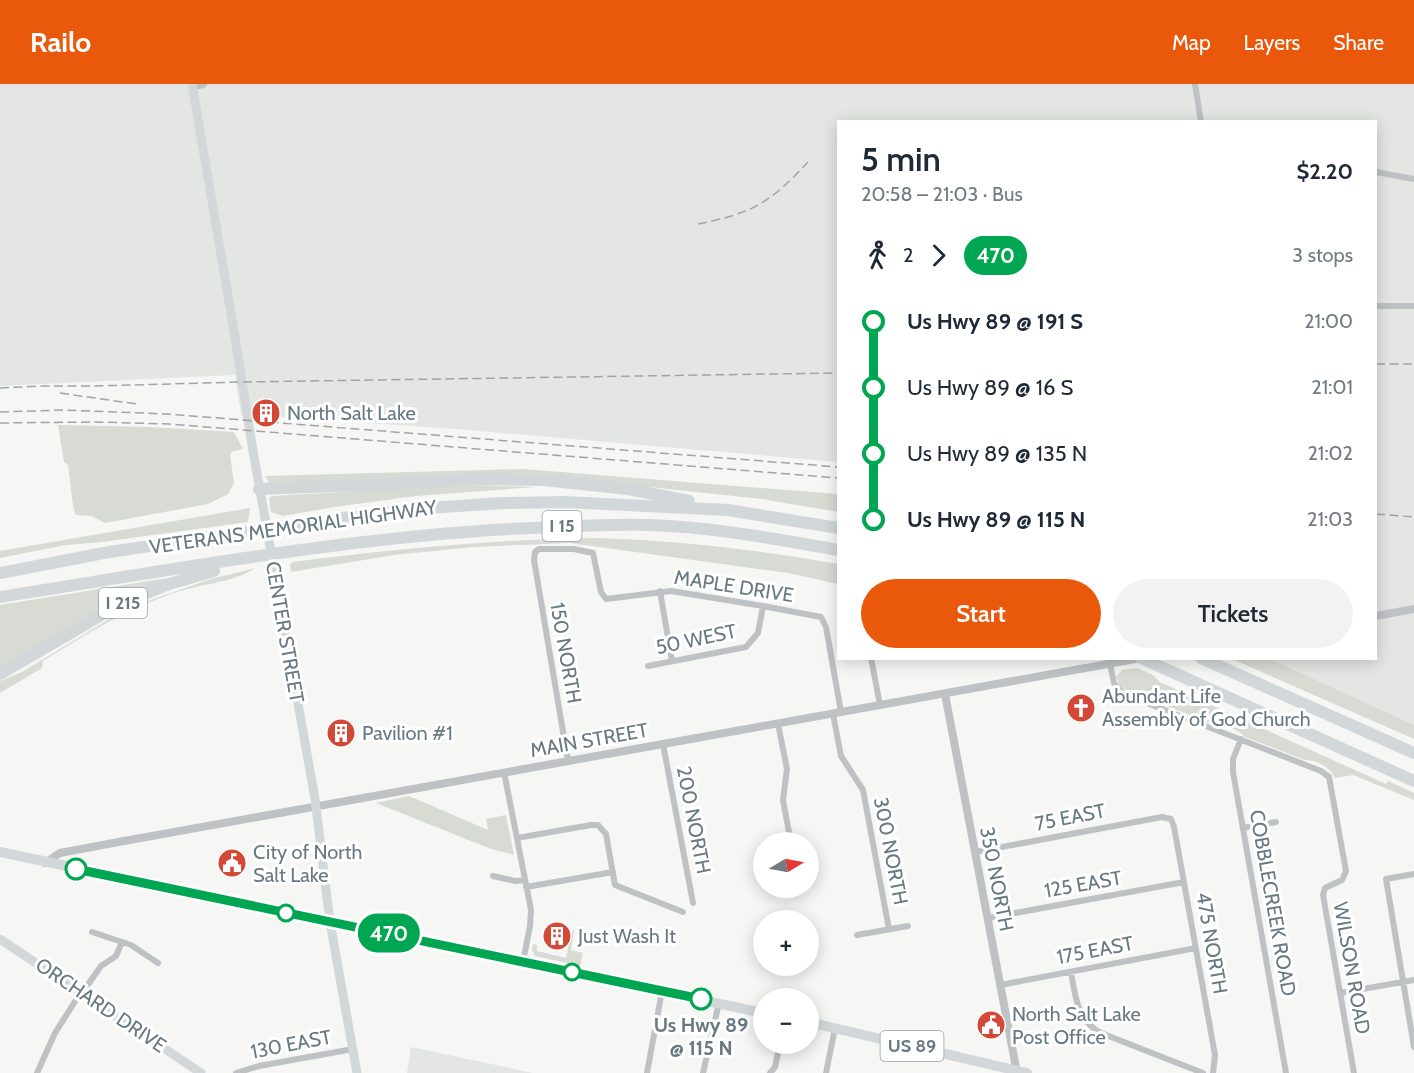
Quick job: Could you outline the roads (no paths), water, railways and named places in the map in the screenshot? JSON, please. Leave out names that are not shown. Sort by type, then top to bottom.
[{"type":"highway","points":[[259,489],[475,479],[543,480],[628,489],[728,510]]},
{"type":"highway","name":"VETERANS MEMORIAL HIGHWAY","points":[[0,573],[109,552],[398,510],[502,503],[576,503],[728,510],[837,528]]},
{"type":"highway","name":"VETERANS MEMORIAL HIGHWAY","points":[[0,597],[256,557],[408,536],[473,530],[638,525],[698,528],[755,535],[837,550]]},
{"type":"highway","name":"I 215","points":[[0,674],[140,595],[191,576],[233,567],[256,557]]},
{"type":"highway","points":[[1145,660],[1414,781]]},
{"type":"highway","points":[[1206,661],[1414,753]]},
{"type":"main road","name":"CENTER STREET","points":[[192,85],[315,807],[330,922],[357,1073]]},
{"type":"main road","points":[[0,852],[753,1011]]},
{"type":"main road","name":"ORCHARD DRIVE","points":[[0,939],[201,1073]]},
{"type":"main road","name":"US 89","points":[[819,1024],[1020,1072]]},
{"type":"street","points":[[192,85],[203,84]]},
{"type":"street","points":[[1195,84],[1201,120]]},
{"type":"street","points":[[1377,172],[1414,179]]},
{"type":"street","points":[[1377,306],[1414,306]]},
{"type":"street","name":"150 NORTH","points":[[568,761],[534,560],[536,551],[569,549],[587,550],[594,554],[604,598]]},
{"type":"street","points":[[660,591],[672,661]]},
{"type":"street","name":"MAPLE DRIVE","points":[[604,598],[609,600],[660,591],[675,592],[763,606],[823,619]]},
{"type":"street","name":"50 WEST","points":[[648,666],[742,649],[751,644],[758,633],[763,606]]},
{"type":"street","points":[[1377,616],[1414,609]]},
{"type":"street","name":"300 NORTH","points":[[823,619],[841,756],[863,790],[889,929]]},
{"type":"street","points":[[871,660],[880,705]]},
{"type":"street","name":"MAIN STREET","points":[[45,863],[69,851],[1131,660]]},
{"type":"street","points":[[1110,664],[1114,683],[1124,694],[1240,739]]},
{"type":"street","name":"350 NORTH","points":[[945,694],[1000,985],[1020,1072]]},
{"type":"street","points":[[778,724],[787,769],[783,800],[789,832]]},
{"type":"street","name":"WILSON ROAD","points":[[1240,739],[1322,771],[1328,776],[1346,871],[1342,880],[1325,888],[1323,896],[1354,1073]]},
{"type":"street","name":"COBBLECREEK ROAD","points":[[1240,739],[1232,768],[1286,1073]]},
{"type":"street","name":"200 NORTH","points":[[663,744],[693,903]]},
{"type":"street","points":[[504,772],[531,914],[524,962]]},
{"type":"street","name":"75 EAST","points":[[975,852],[1162,817],[1171,819]]},
{"type":"street","name":"475 NORTH","points":[[1171,819],[1215,1055],[1214,1073]]},
{"type":"street","points":[[1243,828],[1276,822]]},
{"type":"street","points":[[517,838],[598,825],[605,832],[615,885],[683,912]]},
{"type":"street","points":[[526,887],[613,872]]},
{"type":"street","points":[[1414,874],[1386,879],[1414,1047]]},
{"type":"street","points":[[493,876],[525,880]]},
{"type":"street","name":"125 EAST","points":[[988,918],[1184,882]]},
{"type":"street","points":[[857,935],[908,926]]},
{"type":"street","points":[[92,932],[131,945],[158,963]]},
{"type":"street","points":[[37,1073],[55,1033],[101,966],[116,956],[122,942]]},
{"type":"street","name":"175 EAST","points":[[1000,985],[1196,948]]},
{"type":"street","points":[[1071,972],[1078,1008],[1091,1028],[1203,1073]]},
{"type":"street","points":[[1340,993],[1414,980]]},
{"type":"street","points":[[647,1073],[662,991]]},
{"type":"street","points":[[704,1073],[719,1003]]},
{"type":"street","points":[[826,1073],[835,1028]]},
{"type":"street","name":"130 EAST","points":[[236,1073],[259,1066],[353,1049]]},
{"type":"street","points":[[770,1073],[775,1067],[778,1054]]},
{"type":"railway","points":[[698,224],[733,215],[759,204],[783,187],[808,162]]},
{"type":"railway","points":[[1377,364],[1414,364]]},
{"type":"railway","points":[[0,388],[837,373]]},
{"type":"railway","points":[[60,393],[137,404]]},
{"type":"railway","points":[[0,412],[64,410],[167,414],[837,467]]},
{"type":"railway","points":[[0,423],[169,424],[837,478]]},
{"type":"railway","points":[[1377,514],[1414,517]]},
{"type":"place","name":"North Salt Lake","points":[[266,413]]},
{"type":"place","name":"Abundant Life Assembly of God Church","points":[[1081,708]]},
{"type":"place","name":"Pavilion #1","points":[[341,733]]},
{"type":"place","name":"City of North Salt Lake","points":[[232,863]]},
{"type":"place","name":"Just Wash It","points":[[557,936]]},
{"type":"place","name":"Us Hwy 89 @ 115 N","points":[[701,999]]},
{"type":"place","name":"North Salt Lake Post Office","points":[[991,1025]]}]
